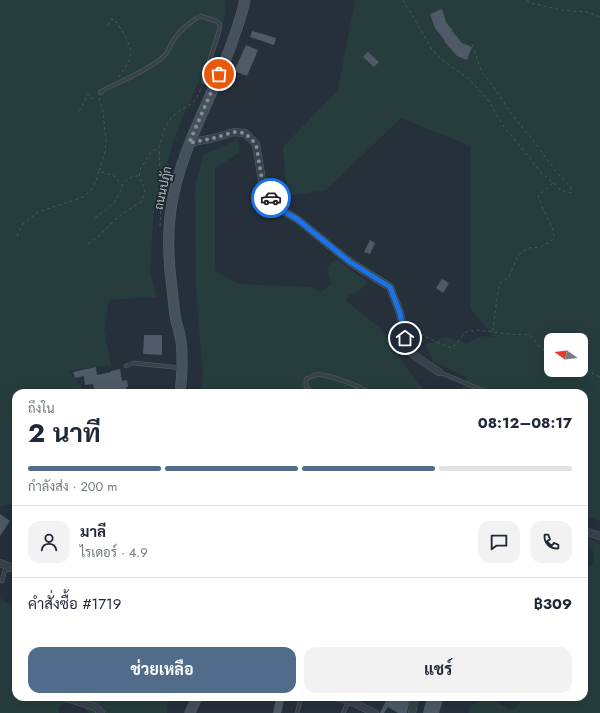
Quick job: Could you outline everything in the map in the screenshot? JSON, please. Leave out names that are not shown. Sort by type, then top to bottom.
[{"type":"main road","name":"ถนนปฏัก","points":[[180,389],[182,368],[181,341],[171,286],[168,254],[169,229],[174,195],[179,172],[189,143],[214,87],[240,21],[245,0]]},
{"type":"main road","points":[[190,713],[195,701]]},
{"type":"street","points":[[189,143],[234,132],[245,133],[256,144],[263,186],[275,206],[297,219],[350,262],[390,287],[400,313],[408,351],[439,372]]},
{"type":"street","points":[[588,532],[600,536]]},
{"type":"street","points":[[0,563],[12,567]]},
{"type":"street","points":[[74,701],[95,707],[101,713]]},
{"type":"street","points":[[349,701],[375,713]]},
{"type":"street","points":[[412,713],[414,701]]},
{"type":"lane","points":[[100,93],[107,87],[150,65],[163,56],[169,50],[174,39],[184,27],[200,16],[216,21],[220,24],[203,81],[214,87]]},
{"type":"lane","points":[[126,366],[134,363],[182,368]]},
{"type":"lane","points":[[439,372],[479,389]]},
{"type":"lane","points":[[309,389],[306,386],[306,379],[314,375],[324,375],[365,389]]},
{"type":"lane","points":[[2,581],[6,570],[12,569]]},
{"type":"lane","points":[[297,713],[300,701]]},
{"type":"lane","points":[[344,713],[349,701]]},
{"type":"path","points":[[403,0],[433,51],[446,63],[469,79],[488,100],[504,127],[526,152],[541,173],[554,182],[559,189],[571,193],[571,188],[558,174],[512,115],[482,72],[472,44]]},
{"type":"path","points":[[527,0],[531,3],[561,10],[587,12],[600,16]]},
{"type":"path","points":[[108,25],[111,19],[115,20],[127,40],[130,50],[130,57],[115,84]]},
{"type":"path","points":[[160,227],[162,191],[159,148],[165,128],[171,118],[192,103],[198,95],[203,81]]},
{"type":"path","points":[[17,236],[23,224],[38,212],[83,197],[91,190],[99,172],[105,152],[106,142],[103,110],[99,99],[100,93]]},
{"type":"path","points":[[79,111],[83,107],[88,94],[92,99],[100,93]]},
{"type":"path","points":[[88,244],[100,235],[118,217],[142,201],[145,190],[139,176],[141,168],[151,152],[159,148]]},
{"type":"path","points":[[99,172],[114,176],[123,186]]},
{"type":"path","points":[[95,218],[114,202],[124,182],[128,178],[132,176],[139,176]]},
{"type":"path","points":[[493,331],[496,297],[500,283],[509,277],[518,255],[528,248],[541,247],[554,239],[554,231],[538,196],[554,182]]},
{"type":"path","points":[[402,325],[439,344],[451,348],[466,332],[477,330],[530,335],[544,350]]},
{"type":"path","points":[[588,371],[600,377]]},
{"type":"green space","points":[[0,0],[226,0],[225,15],[207,63],[176,133],[154,210],[150,271],[156,297],[109,300],[104,330],[111,365],[68,371],[83,389],[12,389],[12,504],[0,507]]},
{"type":"green space","points":[[355,0],[600,0],[600,521],[588,517],[588,389],[462,389],[468,378],[433,361],[426,345],[445,337],[467,343],[482,336],[494,337],[470,308],[470,146],[401,118],[326,190],[287,196],[283,147],[338,90]]},
{"type":"green space","points":[[238,140],[239,153],[215,168],[215,271],[239,284],[310,287],[321,292],[331,284],[327,267],[336,259],[368,282],[358,292],[348,295],[346,301],[380,328],[406,367],[423,389],[201,389],[203,374],[196,289],[195,186],[204,154]]},
{"type":"green space","points":[[588,539],[600,544],[600,713],[468,713],[470,707],[478,701],[497,701],[508,709],[515,708],[521,701],[588,701],[588,567],[591,566],[594,558],[592,549],[588,544]]},
{"type":"green space","points":[[0,598],[12,606],[12,701],[71,701],[59,706],[59,713],[0,713]]},
{"type":"green space","points":[[78,701],[168,701],[167,713],[89,713]]},
{"type":"building","points":[[442,9],[446,22],[452,31],[462,43],[472,47],[467,60],[457,56],[435,28],[430,14]]},
{"type":"building","points":[[252,31],[276,38],[274,45],[250,37]]},
{"type":"building","points":[[246,45],[258,50],[247,76],[234,71]]},
{"type":"building","points":[[368,52],[379,62],[374,67],[363,57]]},
{"type":"building","points":[[370,240],[375,243],[370,254],[364,252]]},
{"type":"building","points":[[442,279],[449,283],[443,293],[436,288]]},
{"type":"building","points":[[144,335],[162,335],[162,355],[143,354]]},
{"type":"building","points":[[96,367],[97,375],[120,369],[122,381],[127,380],[128,387],[126,387],[126,389],[94,389],[93,384],[85,385],[84,376],[75,378],[73,372]]},
{"type":"building","points":[[0,514],[10,521],[0,536]]},
{"type":"building","points":[[275,701],[284,701],[281,713],[273,713]]},
{"type":"building","points":[[386,701],[409,701],[407,713],[398,713],[388,707],[384,713],[380,713]]},
{"type":"building","points":[[426,701],[443,701],[439,713],[423,713]]},
{"type":"way so far","points":[[219,74],[189,143],[234,132],[245,133],[256,144],[263,186],[271,198]]},
{"type":"route","points":[[271,198],[275,206],[297,219],[350,262],[390,287],[400,313],[405,338]]}]
